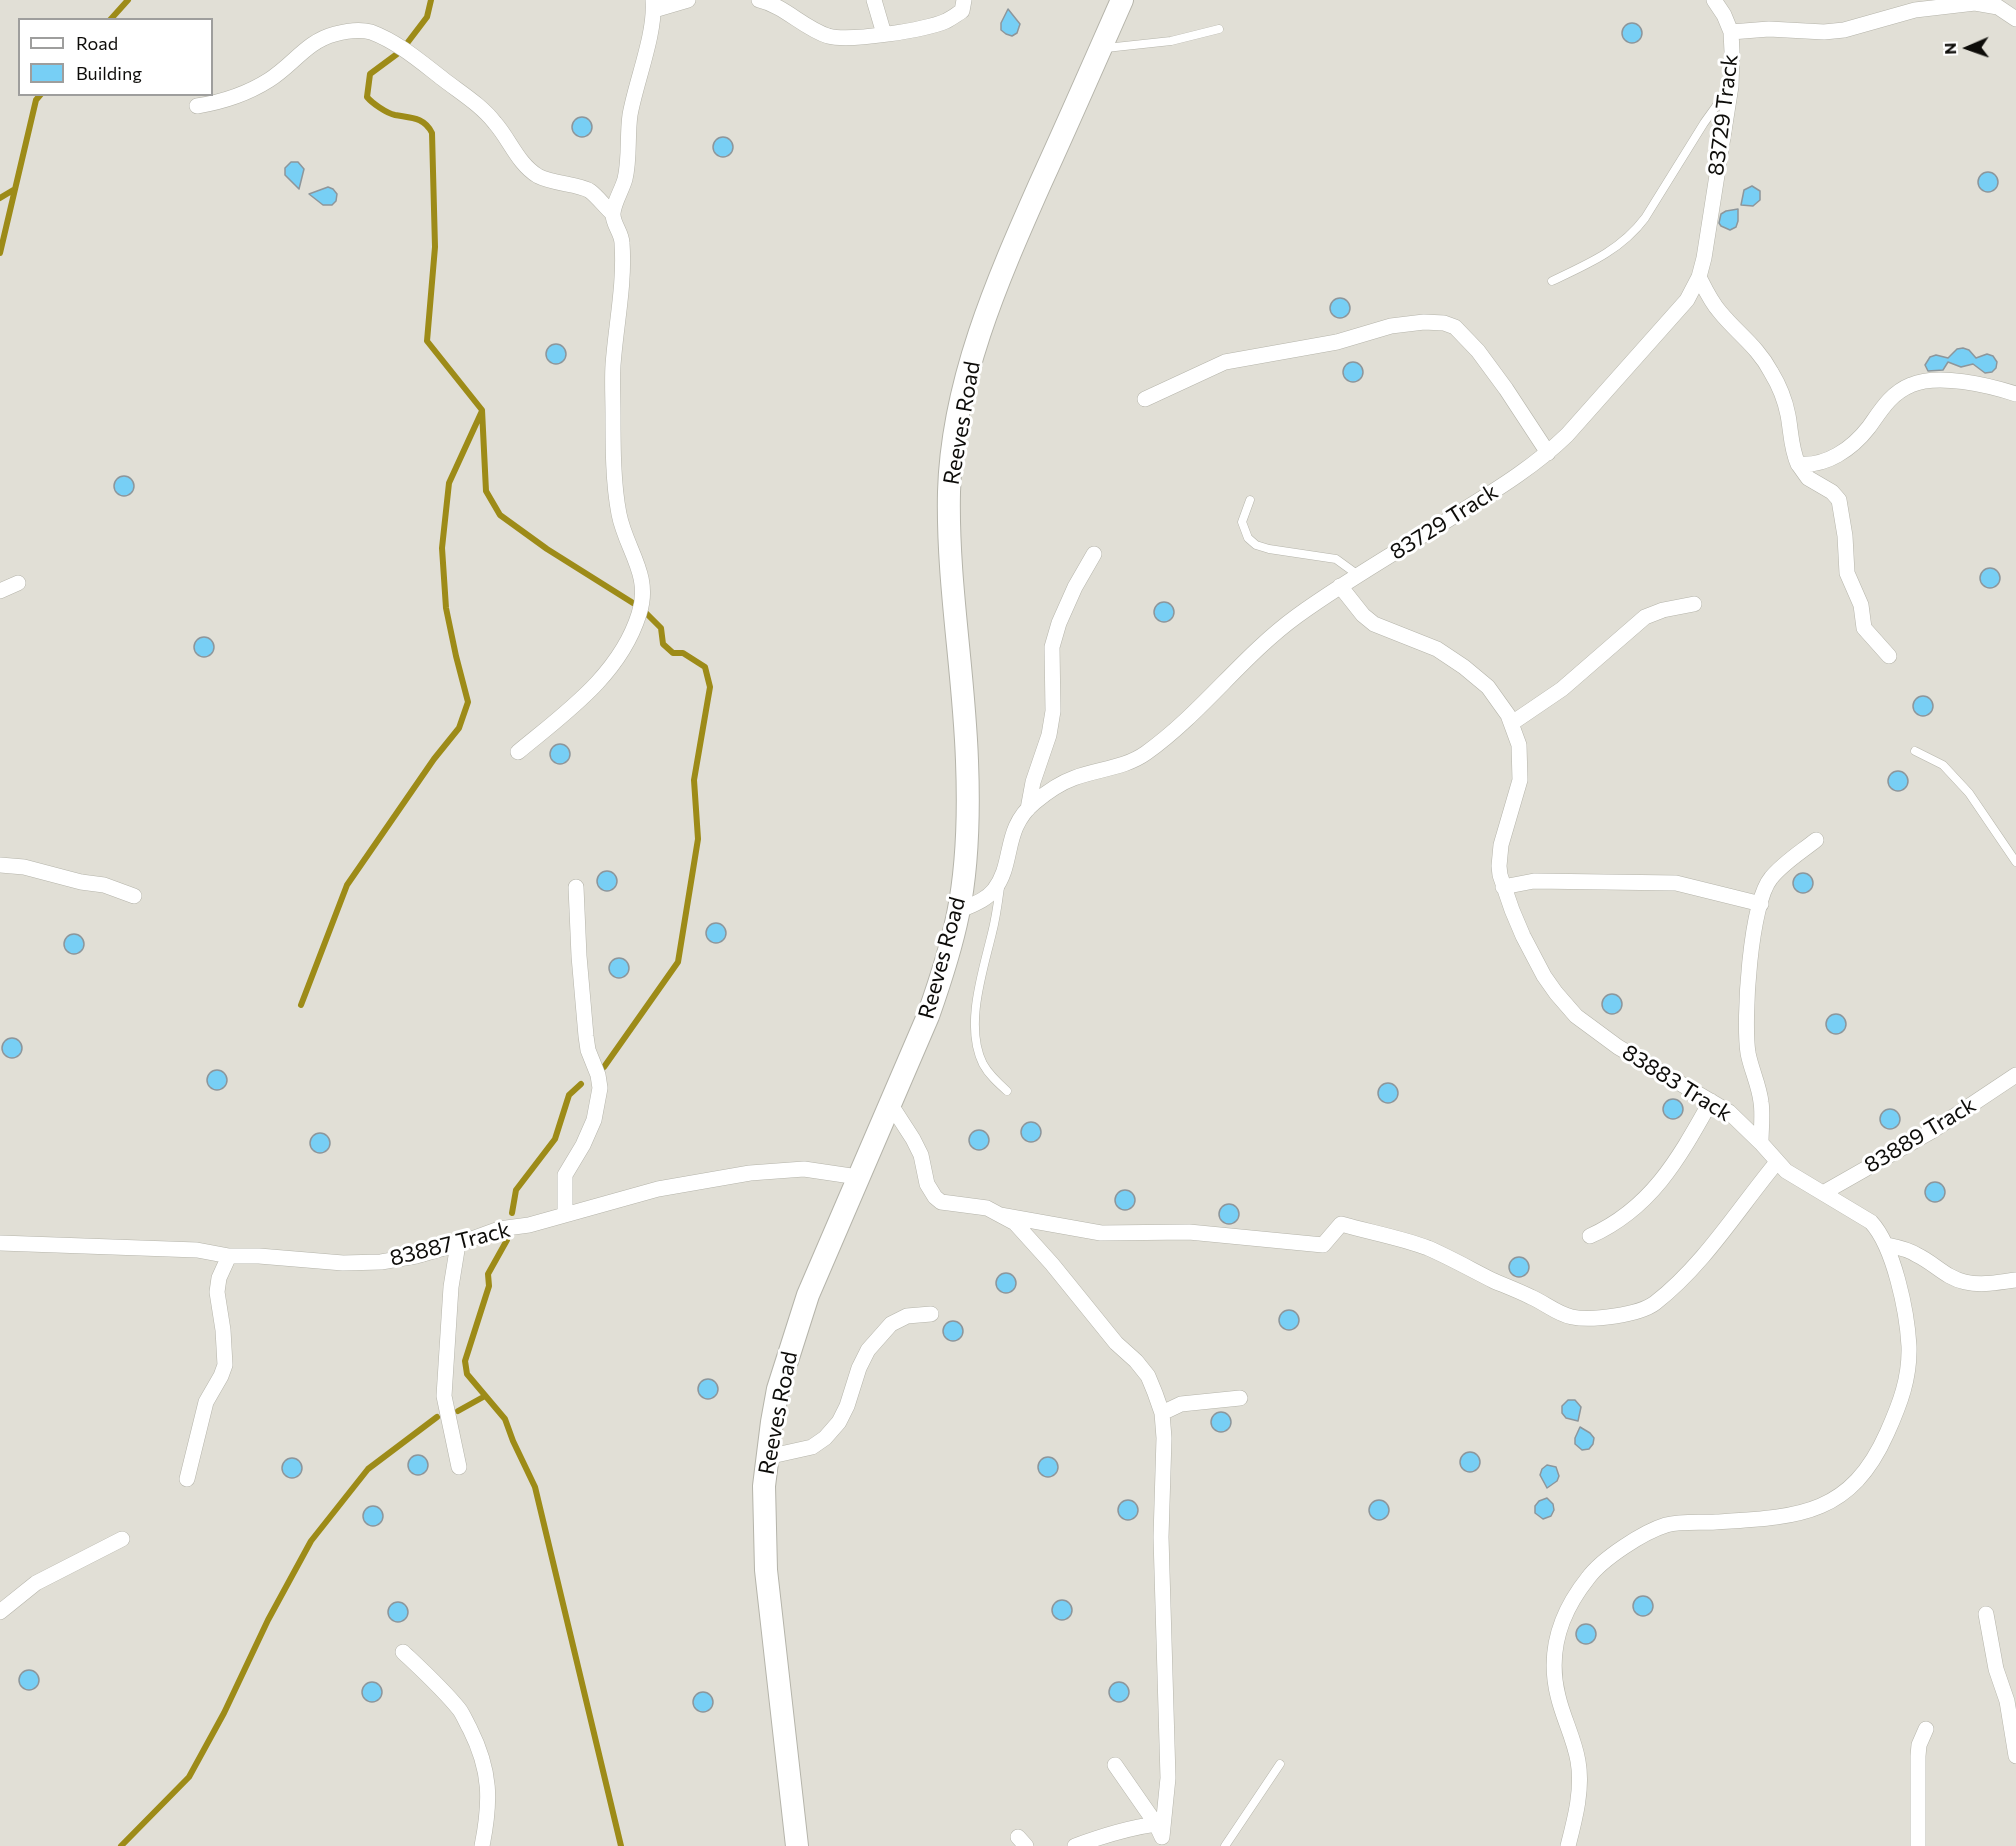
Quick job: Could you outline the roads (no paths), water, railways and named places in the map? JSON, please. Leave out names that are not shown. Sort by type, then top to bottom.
[{"type":"street","points":[[613,214],[625,177],[630,118],[653,5],[688,0]]},
{"type":"street","points":[[759,0],[769,2],[813,30],[849,39],[909,30],[945,21],[962,11],[964,0]]},
{"type":"street","points":[[874,0],[884,34]]},
{"type":"street","name":"Reeves Road","points":[[797,1846],[766,1570],[764,1486],[778,1389],[792,1339],[808,1295],[928,1016],[943,972],[959,911],[967,838],[967,760],[949,540],[949,491],[961,403],[978,338],[1004,268],[1122,0]]},
{"type":"street","name":"83729 Track","points":[[959,911],[993,891],[1003,871],[1014,829],[1028,809],[1060,784],[1123,764],[1144,754],[1195,712],[1280,630],[1340,586],[1484,498],[1548,453],[1567,435],[1687,300],[1699,277],[1704,258],[1731,86],[1731,32],[1714,0]]},
{"type":"street","points":[[1731,32],[1844,30],[1915,10],[1975,3],[1998,7],[2016,19]]},
{"type":"street","points":[[197,106],[222,102],[268,81],[317,40],[353,31],[369,32],[414,56],[476,103],[496,123],[524,164],[538,176],[589,190],[613,214],[622,241],[620,313],[613,365],[616,493],[619,515],[639,567],[643,599],[639,615],[621,654],[608,671],[582,698],[519,752]]},
{"type":"street","points":[[1699,277],[1720,313],[1743,334],[1770,370],[1781,392],[1798,464],[1808,478],[1832,492],[1839,500],[1845,536],[1847,573],[1861,605],[1864,628],[1889,656]]},
{"type":"street","points":[[1145,399],[1225,362],[1337,342],[1390,326],[1443,322],[1455,327],[1478,351],[1548,453]]},
{"type":"street","points":[[1798,464],[1824,463],[1835,457],[1867,430],[1888,400],[1899,390],[1913,384],[1928,381],[1953,381],[2016,394]]},
{"type":"street","points":[[1028,809],[1033,782],[1049,735],[1053,711],[1052,646],[1059,623],[1075,587],[1094,554]]},
{"type":"street","points":[[0,591],[18,583]]},
{"type":"street","name":"83883 Track","points":[[1340,586],[1363,615],[1374,624],[1437,649],[1488,687],[1505,709],[1512,723],[1520,754],[1520,780],[1499,866],[1503,887],[1522,936],[1556,993],[1576,1016],[1618,1047],[1729,1112],[1797,1178],[1871,1222],[1887,1245],[1904,1309],[1908,1339],[1908,1369],[1899,1404],[1879,1451],[1865,1474],[1847,1491],[1814,1510],[1790,1515],[1678,1523],[1656,1529],[1634,1540],[1588,1577],[1567,1609],[1554,1646],[1553,1671],[1558,1697],[1578,1762],[1579,1791],[1568,1846]]},
{"type":"street","points":[[1512,723],[1562,689],[1645,617],[1663,610],[1694,604]]},
{"type":"street","points":[[1761,1143],[1762,1102],[1748,1053],[1746,1029],[1747,989],[1755,926],[1770,879],[1816,840]]},
{"type":"street","points":[[0,866],[24,867],[81,882],[104,885],[134,896]]},
{"type":"street","points":[[1503,887],[1534,881],[1676,883],[1761,904]]},
{"type":"street","points":[[565,1215],[565,1175],[583,1145],[594,1120],[600,1088],[586,1036],[576,887]]},
{"type":"street","name":"83889 Track","points":[[1823,1193],[1932,1131],[2016,1075]]},
{"type":"street","points":[[1590,1236],[1612,1226],[1628,1214],[1667,1174],[1711,1101]]},
{"type":"street","points":[[891,1105],[921,1155],[927,1184],[934,1197],[941,1202],[987,1208],[1015,1223],[1052,1264],[1116,1343],[1136,1361],[1148,1376],[1162,1413],[1164,1475],[1161,1537],[1168,1778],[1161,1836]]},
{"type":"street","points":[[1000,1215],[1101,1233],[1189,1232],[1323,1245],[1341,1224],[1427,1248],[1572,1317],[1603,1316],[1643,1310],[1654,1304],[1701,1258],[1750,1194],[1778,1162]]},
{"type":"street","name":"83887 Track","points":[[0,1243],[197,1250],[229,1256],[364,1263],[416,1256],[500,1230],[565,1215],[658,1189],[750,1173],[804,1169],[858,1178]]},
{"type":"street","points":[[458,1244],[451,1287],[444,1396],[459,1467]]},
{"type":"street","points":[[1887,1245],[1907,1250],[1948,1276],[1965,1282],[1983,1285],[2016,1280]]},
{"type":"street","points":[[187,1479],[206,1402],[222,1376],[225,1365],[223,1329],[217,1292],[219,1278],[229,1256]]},
{"type":"street","points":[[767,1457],[812,1447],[825,1438],[839,1422],[847,1406],[859,1368],[868,1350],[891,1324],[907,1316],[931,1314]]},
{"type":"street","points":[[1162,1413],[1181,1404],[1240,1398]]},
{"type":"street","points":[[0,1612],[36,1583],[122,1539]]},
{"type":"street","points":[[1986,1614],[1996,1669],[2007,1701],[2016,1756]]},
{"type":"street","points":[[403,1652],[460,1710],[477,1742],[486,1770],[488,1789],[489,1811],[482,1846]]},
{"type":"street","points":[[1918,1846],[1918,1756],[1919,1746],[1926,1729]]},
{"type":"street","points":[[1115,1766],[1161,1836]]},
{"type":"street","points":[[1075,1846],[1129,1828],[1161,1836]]},
{"type":"lane","points":[[1101,49],[1162,42],[1219,30]]},
{"type":"lane","points":[[1552,281],[1595,261],[1615,249],[1635,232],[1704,123],[1731,86]]},
{"type":"lane","points":[[1250,500],[1242,522],[1248,538],[1256,545],[1336,559],[1358,575]]},
{"type":"lane","points":[[1915,751],[1943,765],[1970,793],[2016,862]]},
{"type":"lane","points":[[1003,871],[993,930],[978,990],[976,1022],[977,1044],[982,1062],[989,1074],[1007,1091]]},
{"type":"lane","points":[[1225,1846],[1280,1764]]},
{"type":"waterway","points":[[112,18],[128,0]]},
{"type":"waterway","points":[[408,42],[427,17],[431,0]]},
{"type":"waterway","points":[[397,54],[370,74],[367,97],[388,112],[421,121],[432,133],[435,247],[427,341],[482,410],[486,491],[500,515],[547,549],[633,603]]},
{"type":"waterway","points":[[0,253],[36,100],[39,96]]},
{"type":"waterway","points":[[0,198],[15,189]]},
{"type":"waterway","points":[[301,1005],[347,885],[434,759],[459,728],[468,702],[446,608],[442,548],[449,483],[482,411]]},
{"type":"waterway","points":[[604,1067],[678,962],[698,839],[694,780],[710,687],[705,667],[683,653],[673,653],[663,644],[661,628],[645,612]]},
{"type":"waterway","points":[[512,1213],[516,1190],[555,1139],[569,1095],[581,1084]]},
{"type":"waterway","points":[[507,1240],[488,1274],[489,1286],[465,1361],[467,1374],[505,1419],[535,1487],[621,1846]]},
{"type":"waterway","points":[[458,1411],[485,1396]]},
{"type":"waterway","points":[[121,1846],[189,1777],[224,1713],[268,1620],[311,1541],[368,1469],[437,1417]]}]
